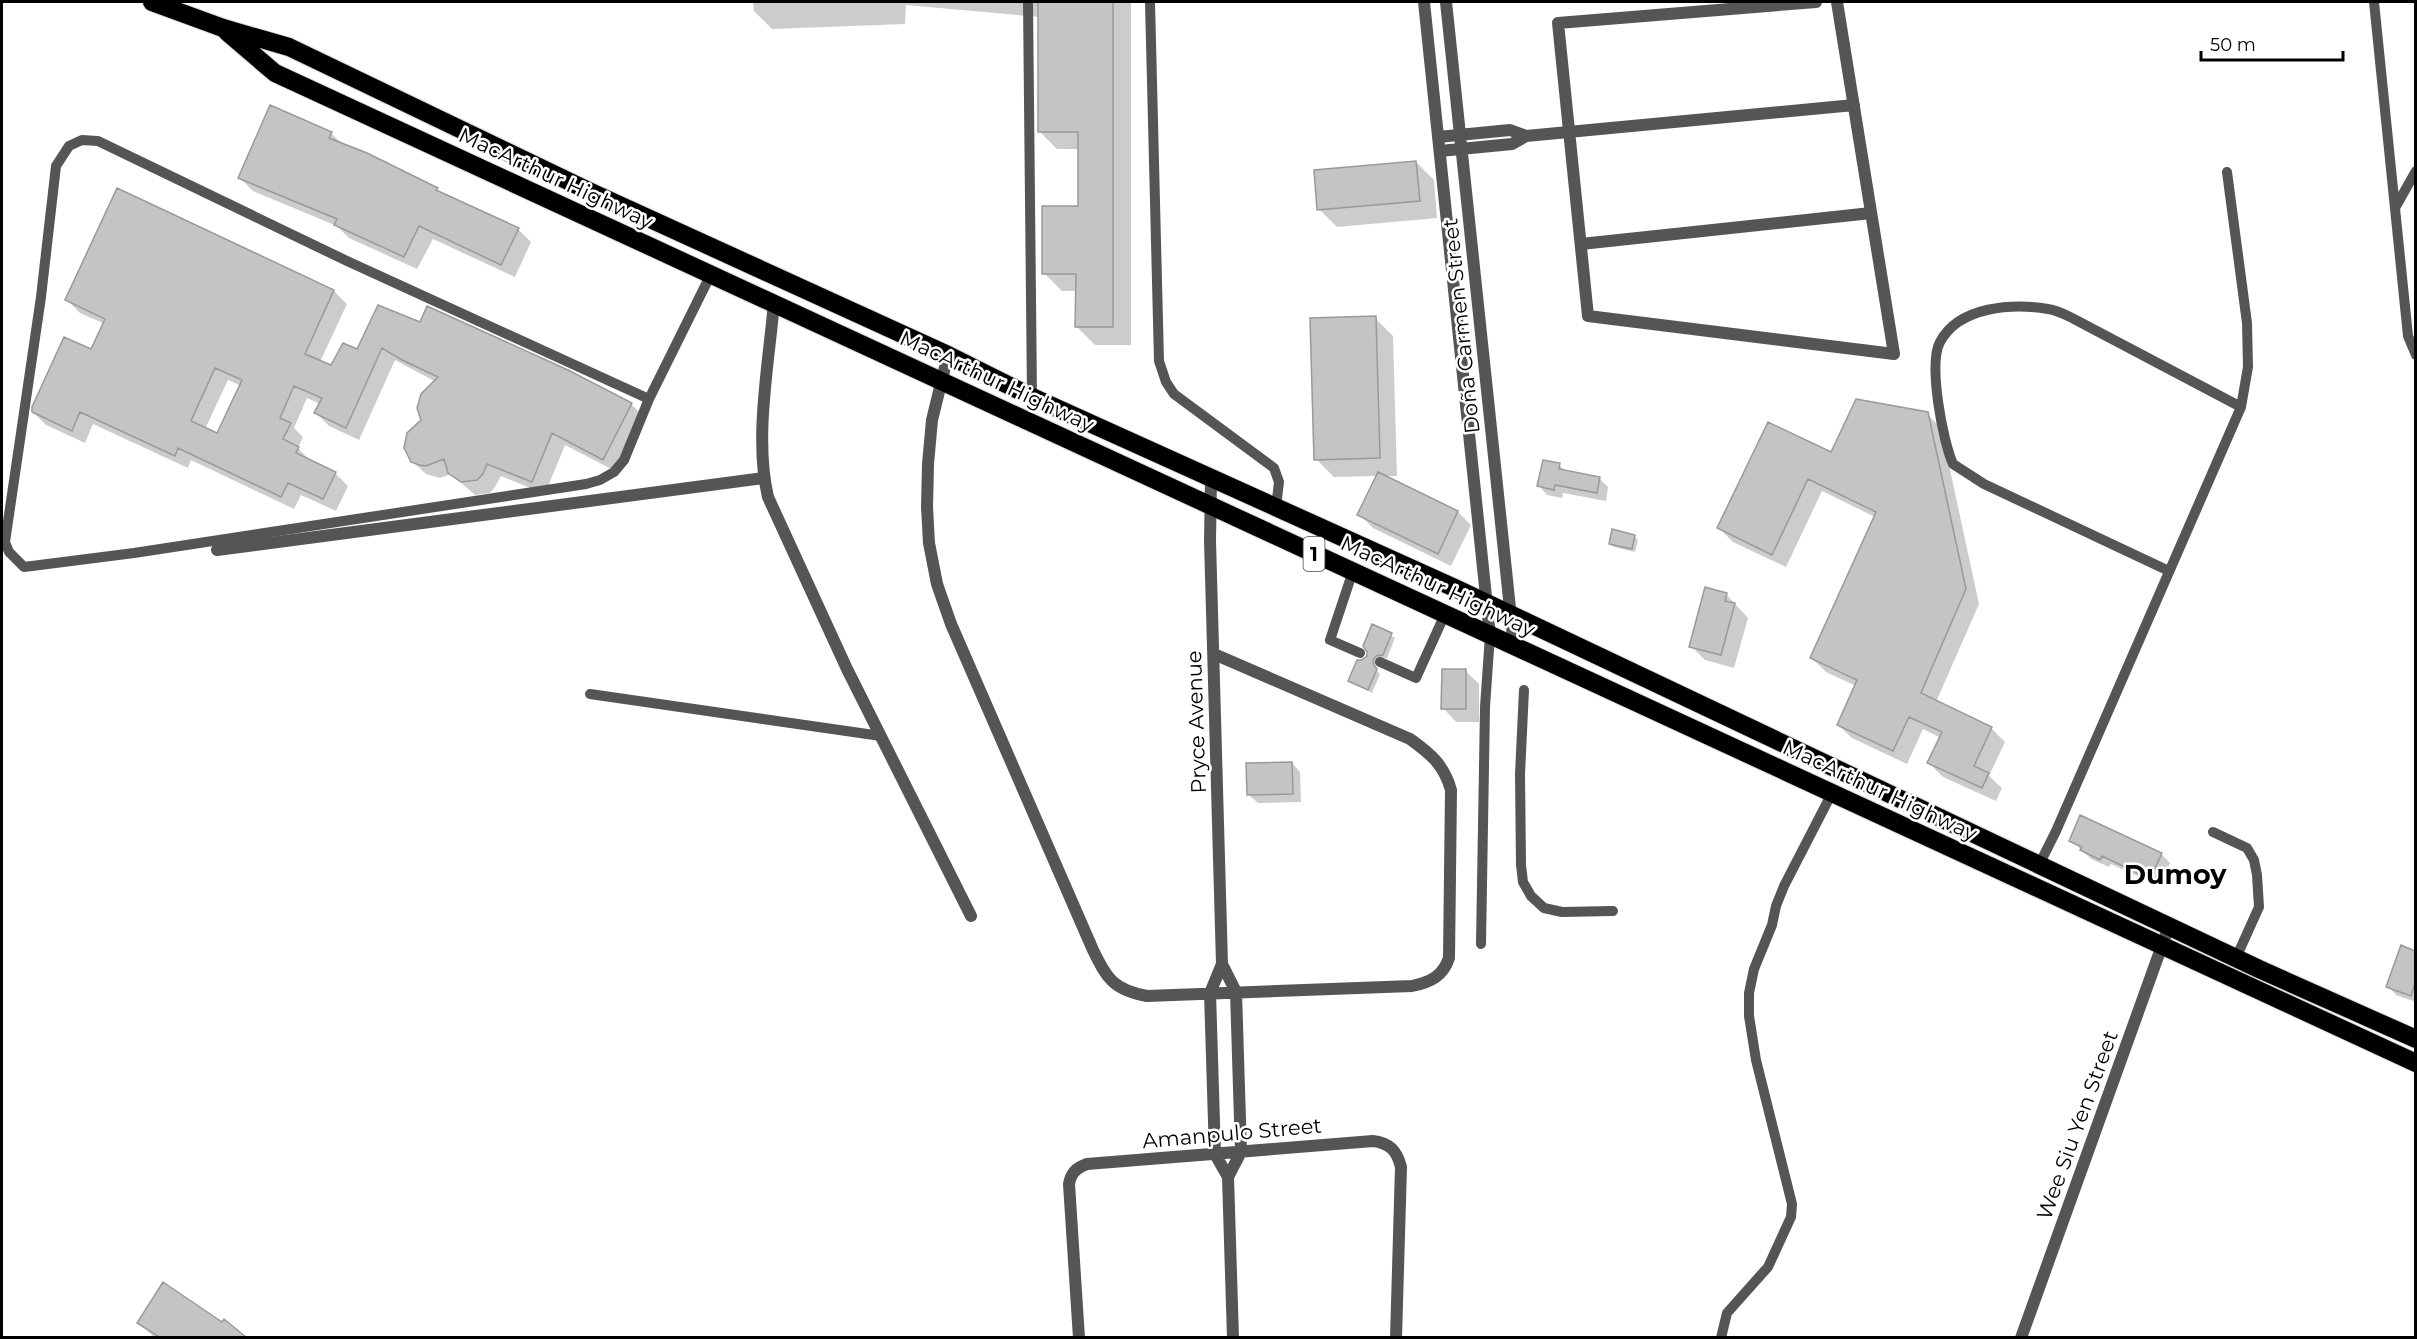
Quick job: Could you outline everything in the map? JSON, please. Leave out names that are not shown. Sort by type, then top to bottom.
[{"type":"highway","name":"MacArthur Highway","points":[[152,2],[223,28],[289,46],[591,192],[948,355],[1032,397],[1489,605],[2236,958],[2415,1040]]},
{"type":"highway","name":"MacArthur Highway","points":[[223,28],[275,73],[1490,635],[1833,791],[2415,1063]]},
{"type":"highway","points":[[995,405],[1005,383]]},
{"type":"highway","points":[[1833,791],[1843,773]]},
{"type":"street","name":"Doña Carmen Street","points":[[1424,2],[1489,605],[1490,635]]},
{"type":"street","name":"Doña Carmen Street","points":[[1446,2],[1514,646]]},
{"type":"street","points":[[1816,2],[1558,23],[1588,316],[1894,354],[1837,2]]},
{"type":"street","points":[[1440,151],[1512,144],[1526,136],[1854,105]]},
{"type":"street","points":[[1438,137],[1510,130],[1526,136]]},
{"type":"street","points":[[1581,244],[1871,213]]},
{"type":"street","points":[[774,302],[762,436],[764,478],[768,497],[881,736],[971,916]]},
{"type":"street","points":[[948,355],[932,420],[928,464],[929,543],[937,584],[951,624],[1093,950],[1110,980],[1120,989],[1147,996],[1412,986],[1437,977],[1446,968],[1449,958],[1451,790],[1438,760],[1410,739],[1214,654]]},
{"type":"street","points":[[217,550],[764,478]]},
{"type":"street","name":"Pryce Avenue","points":[[1211,479],[1222,964],[1210,993],[1215,1154],[1228,1177]]},
{"type":"street","name":"Wee Siu Yen Street","points":[[2021,1338],[2169,926]]},
{"type":"street","name":"Pryce Avenue","points":[[1222,964],[1236,993],[1240,1152],[1228,1177],[1233,1338]]},
{"type":"street","name":"Amanpulo Street","points":[[1079,1338],[1069,1184],[1073,1172],[1087,1164],[1373,1141],[1387,1144],[1395,1149],[1401,1167],[1396,1338]]},
{"type":"lane","points":[[1028,2],[1032,397]]},
{"type":"lane","points":[[1150,2],[1159,361],[1166,382],[1174,394],[1274,468],[1279,483],[1276,507]]},
{"type":"lane","points":[[2374,2],[2408,336],[2415,355]]},
{"type":"lane","points":[[649,399],[346,261],[98,141],[82,140],[69,146],[56,165],[41,297],[5,542],[15,560],[24,567],[134,554],[600,480],[614,472],[624,460],[649,399],[711,274]]},
{"type":"lane","points":[[2395,208],[2415,171]]},
{"type":"lane","points":[[2039,865],[2056,831],[2241,407],[2248,367],[2247,323],[2227,172]]},
{"type":"lane","points":[[2169,571],[1984,484],[1965,474],[1953,464],[1945,441],[1936,379],[1934,360],[1940,342],[1952,326],[1974,314],[2007,306],[2050,309],[2074,319],[2241,407]]},
{"type":"lane","points":[[1353,571],[1330,640],[1360,653]]},
{"type":"lane","points":[[1380,662],[1416,678],[1445,614]]},
{"type":"lane","points":[[1481,944],[1485,707],[1490,635]]},
{"type":"lane","points":[[1524,690],[1520,774],[1523,882],[1531,896],[1544,908],[1562,912],[1613,910]]},
{"type":"lane","points":[[590,694],[881,736]]},
{"type":"lane","points":[[1721,1338],[1727,1313],[1768,1267],[1791,1217],[1792,1204],[1756,1060],[1749,1016],[1749,993],[1754,969],[1772,926],[1776,906],[1784,886],[1833,791]]},
{"type":"lane","points":[[2213,832],[2247,848],[2254,860],[2257,875],[2259,907],[2236,958]]},
{"type":"building","points":[[1038,2],[1113,2],[1113,327],[1075,327],[1076,274],[1042,274],[1042,206],[1078,206],[1078,132],[1038,132]]},
{"type":"building","points":[[270,105],[332,132],[329,138],[367,153],[438,188],[436,190],[519,228],[501,265],[419,226],[404,257],[334,225],[337,219],[238,178]]},
{"type":"building","points":[[1416,161],[1420,201],[1317,210],[1314,170]]},
{"type":"building","points":[[117,188],[334,290],[305,354],[331,365],[343,343],[357,349],[378,305],[420,322],[427,306],[568,370],[632,403],[603,460],[552,433],[532,482],[487,464],[483,474],[477,480],[461,482],[448,473],[444,459],[426,466],[419,465],[411,462],[404,448],[407,433],[421,420],[417,408],[421,394],[438,377],[382,348],[346,428],[314,413],[322,398],[294,386],[280,418],[291,423],[283,439],[299,447],[296,453],[336,472],[323,499],[288,483],[281,497],[178,448],[175,456],[80,412],[72,431],[32,412],[32,407],[64,337],[91,349],[105,319],[65,300]],"holes":[[[215,368],[242,380],[217,433],[191,421]]]},
{"type":"building","points":[[1376,316],[1380,458],[1314,460],[1310,318]]},
{"type":"building","points":[[1856,399],[1928,412],[1966,589],[1921,693],[1992,727],[1974,766],[1989,773],[1982,788],[1927,763],[1942,732],[1909,717],[1893,751],[1837,725],[1857,680],[1810,658],[1876,512],[1808,479],[1772,555],[1717,528],[1768,422],[1831,452]]},
{"type":"building","points":[[1543,460],[1560,463],[1559,469],[1600,477],[1597,493],[1555,485],[1554,490],[1537,486]]},
{"type":"building","points":[[1378,472],[1458,511],[1438,554],[1357,515]]},
{"type":"building","points":[[1612,529],[1635,535],[1632,549],[1609,544]]},
{"type":"building","points":[[1705,587],[1727,593],[1725,601],[1735,603],[1721,655],[1689,647]]},
{"type":"building","points":[[1372,624],[1392,633],[1383,655],[1376,656],[1373,660],[1377,669],[1368,690],[1348,681],[1357,660],[1367,656],[1363,646]]},
{"type":"building","points":[[1442,669],[1466,669],[1466,709],[1441,709]]},
{"type":"building","points":[[1292,762],[1293,794],[1247,795],[1246,763]]},
{"type":"building","points":[[2080,815],[2162,853],[2150,879],[2102,856],[2100,860],[2080,850],[2082,847],[2069,841]]},
{"type":"building","points":[[2401,945],[2415,951],[2415,983],[2411,996],[2386,987]]},
{"type":"building","points":[[163,1282],[222,1322],[224,1319],[247,1338],[161,1338],[137,1323]]},
{"type":"district","name":"Dumoy","points":[[2175,874]]}]
